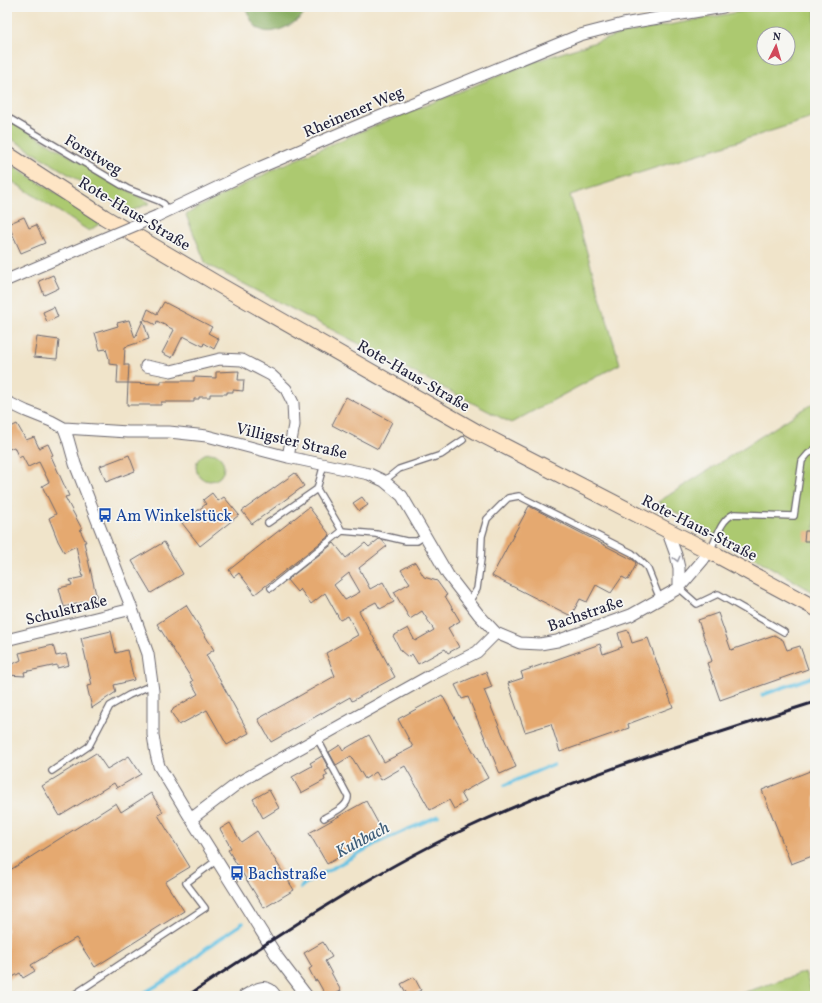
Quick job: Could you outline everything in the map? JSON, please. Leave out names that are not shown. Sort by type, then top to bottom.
[{"type":"main road","name":"Rote-Haus-Straße","points":[[7,154],[104,217],[234,294],[477,432],[709,551],[815,608]]},
{"type":"street","name":"Rheinener Weg","points":[[7,280],[157,216],[254,170],[364,123],[580,35],[623,24],[723,7]]},
{"type":"street","points":[[146,366],[171,371],[220,359],[242,360],[270,375],[286,389],[293,403],[294,424],[288,456]]},
{"type":"street","name":"Villigster Straße","points":[[7,402],[64,428],[128,432],[169,432],[207,436],[369,474],[384,480],[402,496],[448,575],[479,615],[496,633]]},
{"type":"street","points":[[64,428],[75,464],[132,609],[148,654],[152,685],[153,735],[156,754],[163,774],[278,958],[307,996]]},
{"type":"street","points":[[667,530],[679,568],[679,588]]},
{"type":"street","name":"Bachstraße","points":[[496,633],[520,643],[540,644],[557,641],[631,615],[679,588],[709,551]]},
{"type":"street","name":"Schulstraße","points":[[8,637],[132,609]]},
{"type":"street","points":[[191,819],[241,780],[431,675],[477,652],[496,633]]},
{"type":"street","points":[[244,996],[260,987],[271,989],[276,996]]},
{"type":"lane","name":"Forstweg","points":[[7,117],[128,189],[159,201],[164,204],[168,211]]},
{"type":"lane","points":[[384,480],[399,469],[441,455],[463,440]]},
{"type":"lane","points":[[709,551],[724,523],[734,514],[794,516],[802,461],[808,454],[815,450]]},
{"type":"lane","points":[[268,524],[317,489],[324,464]]},
{"type":"lane","points":[[317,489],[342,531]]},
{"type":"lane","points":[[469,602],[477,589],[482,536],[487,519],[508,498],[519,496],[632,553],[647,567],[660,599]]},
{"type":"lane","points":[[271,588],[342,531],[376,534],[406,541],[417,540],[425,536]]},
{"type":"lane","points":[[679,588],[697,604],[718,594],[784,632]]},
{"type":"lane","points":[[52,771],[89,746],[110,706],[129,695],[152,685]]},
{"type":"lane","points":[[317,738],[349,799],[344,806],[324,818]]},
{"type":"lane","points":[[72,996],[205,908],[186,883],[217,860]]},
{"type":"green space","points":[[245,7],[310,7],[295,22],[281,29],[267,32],[255,26]]},
{"type":"green space","points":[[765,7],[815,7],[815,117],[570,195],[620,364],[511,423],[206,264],[186,215],[195,209],[283,165],[367,129],[533,62],[621,34]]},
{"type":"green space","points":[[7,119],[150,203],[129,212],[7,136]]},
{"type":"green space","points":[[7,162],[102,222],[89,231],[7,178]]},
{"type":"green space","points":[[815,402],[815,593],[658,502]]},
{"type":"green space","points":[[210,453],[220,457],[224,467],[220,477],[210,481],[200,477],[196,467],[200,457]]},
{"type":"green space","points":[[805,972],[813,996],[734,996]]},
{"type":"building","points":[[24,217],[29,228],[36,225],[45,243],[21,253],[8,224]]},
{"type":"building","points":[[53,275],[59,288],[44,295],[39,281]]},
{"type":"building","points":[[164,302],[212,327],[208,333],[219,339],[214,349],[204,343],[203,346],[183,336],[172,358],[162,353],[174,330],[157,321],[156,325],[144,319],[148,309],[157,314]]},
{"type":"building","points":[[54,307],[58,317],[47,322],[43,312]]},
{"type":"building","points":[[129,320],[135,338],[143,320],[149,339],[125,347],[124,365],[129,365],[128,383],[117,383],[118,365],[109,364],[106,349],[100,350],[95,333],[118,326],[117,323]]},
{"type":"building","points":[[37,337],[59,340],[57,359],[34,357]]},
{"type":"building","points":[[239,371],[238,380],[244,380],[243,391],[233,390],[233,392],[227,392],[227,394],[210,394],[210,397],[199,397],[199,399],[194,399],[194,402],[161,402],[161,405],[127,405],[128,383],[161,384],[161,381],[194,381],[194,377],[216,378],[216,372]]},
{"type":"building","points":[[346,397],[392,422],[378,449],[332,425]]},
{"type":"building","points":[[17,424],[26,440],[34,437],[39,448],[48,444],[53,455],[51,456],[69,496],[65,497],[82,529],[80,530],[86,542],[84,542],[97,599],[64,607],[59,588],[72,585],[70,580],[83,577],[76,546],[64,552],[58,541],[49,518],[56,514],[42,486],[49,482],[39,462],[28,467],[22,456],[19,458],[14,447],[7,450],[7,429]]},
{"type":"building","points":[[129,455],[135,471],[106,482],[100,466]]},
{"type":"building","points":[[295,473],[304,486],[252,524],[242,511]]},
{"type":"building","points":[[212,493],[218,501],[224,497],[239,515],[200,546],[182,523],[206,504],[203,500]]},
{"type":"building","points":[[362,497],[368,505],[359,511],[353,503]]},
{"type":"building","points":[[529,506],[635,561],[636,565],[628,580],[622,577],[611,593],[596,585],[587,602],[580,599],[571,616],[492,576]]},
{"type":"building","points":[[309,507],[330,535],[329,536],[255,594],[239,573],[234,577],[229,570]]},
{"type":"building","points":[[805,531],[815,531],[815,541],[804,541]]},
{"type":"building","points":[[379,539],[382,540],[387,546],[359,568],[370,589],[383,582],[394,602],[380,609],[376,602],[359,611],[395,677],[352,701],[350,697],[271,742],[258,719],[335,676],[326,653],[358,635],[348,616],[340,620],[325,593],[311,604],[300,589],[297,592],[287,580],[334,543],[346,558],[365,543],[369,547]],"holes":[[[349,573],[360,592],[345,600],[334,585]]]},
{"type":"building","points":[[164,542],[183,574],[151,593],[132,561]]},
{"type":"building","points":[[415,562],[424,577],[437,581],[447,595],[445,596],[460,621],[448,628],[459,647],[448,653],[445,649],[418,664],[412,654],[408,657],[401,651],[393,636],[408,628],[415,641],[434,630],[422,611],[410,619],[394,592],[410,583],[401,570]]},
{"type":"building","points":[[186,605],[214,650],[206,655],[249,733],[227,745],[207,710],[179,725],[171,712],[173,709],[198,694],[191,682],[193,681],[157,624]]},
{"type":"building","points":[[718,613],[731,650],[774,635],[783,640],[787,650],[800,646],[808,669],[720,700],[707,663],[712,661],[698,620]]},
{"type":"building","points":[[628,630],[632,643],[648,638],[673,707],[628,724],[629,728],[560,752],[551,724],[525,732],[508,683],[523,678],[521,672],[600,644],[603,654],[622,647],[618,633]]},
{"type":"building","points":[[111,631],[116,653],[127,650],[134,680],[114,685],[116,692],[92,708],[87,686],[92,685],[81,638]]},
{"type":"building","points":[[53,645],[56,656],[66,654],[69,665],[57,668],[57,665],[24,672],[25,676],[7,675],[7,667],[21,660],[19,653]]},
{"type":"building","points":[[486,672],[492,687],[484,690],[516,767],[500,774],[468,697],[462,699],[455,685]]},
{"type":"building","points":[[442,695],[488,778],[461,793],[466,802],[454,809],[449,800],[430,810],[405,766],[381,780],[376,772],[365,779],[351,756],[336,765],[329,752],[340,745],[343,750],[369,735],[384,762],[413,747],[398,719]]},
{"type":"building","points":[[96,753],[107,769],[129,756],[141,774],[117,788],[114,783],[60,816],[42,786]]},
{"type":"building","points":[[322,756],[329,769],[325,771],[328,775],[324,777],[325,780],[301,793],[292,777],[312,766],[310,763]]},
{"type":"building","points":[[815,769],[815,855],[791,864],[762,790]]},
{"type":"building","points":[[269,790],[279,808],[263,818],[253,799]]},
{"type":"building","points":[[151,793],[163,812],[158,815],[190,867],[165,882],[184,911],[95,967],[76,938],[31,965],[35,971],[23,978],[20,973],[7,980],[7,872],[116,803],[121,812]]},
{"type":"building","points":[[366,801],[383,832],[327,864],[309,833]]},
{"type":"building","points":[[230,823],[241,842],[257,831],[294,890],[264,908],[228,850],[231,848],[220,829]]},
{"type":"building","points":[[323,942],[332,957],[325,961],[341,991],[331,996],[326,996],[317,980],[315,981],[309,969],[312,967],[304,953]]},
{"type":"building","points":[[414,977],[421,990],[411,996],[408,996],[401,984]]},
{"type":"waterway","name":"Kuhbach","points":[[762,695],[815,676]]},
{"type":"waterway","name":"Kuhbach","points":[[505,785],[554,764]]},
{"type":"waterway","name":"Kuhbach","points":[[301,888],[303,885],[377,843],[438,816]]},
{"type":"waterway","name":"Kuhbach","points":[[139,996],[171,977],[205,949],[243,923]]},
{"type":"railway","points":[[187,996],[322,908],[392,867],[463,830],[593,776],[681,745],[815,702]]},
{"type":"place","name":"Am Winkelstück","points":[[105,515]]},
{"type":"place","name":"Bachstraße","points":[[237,873]]}]
